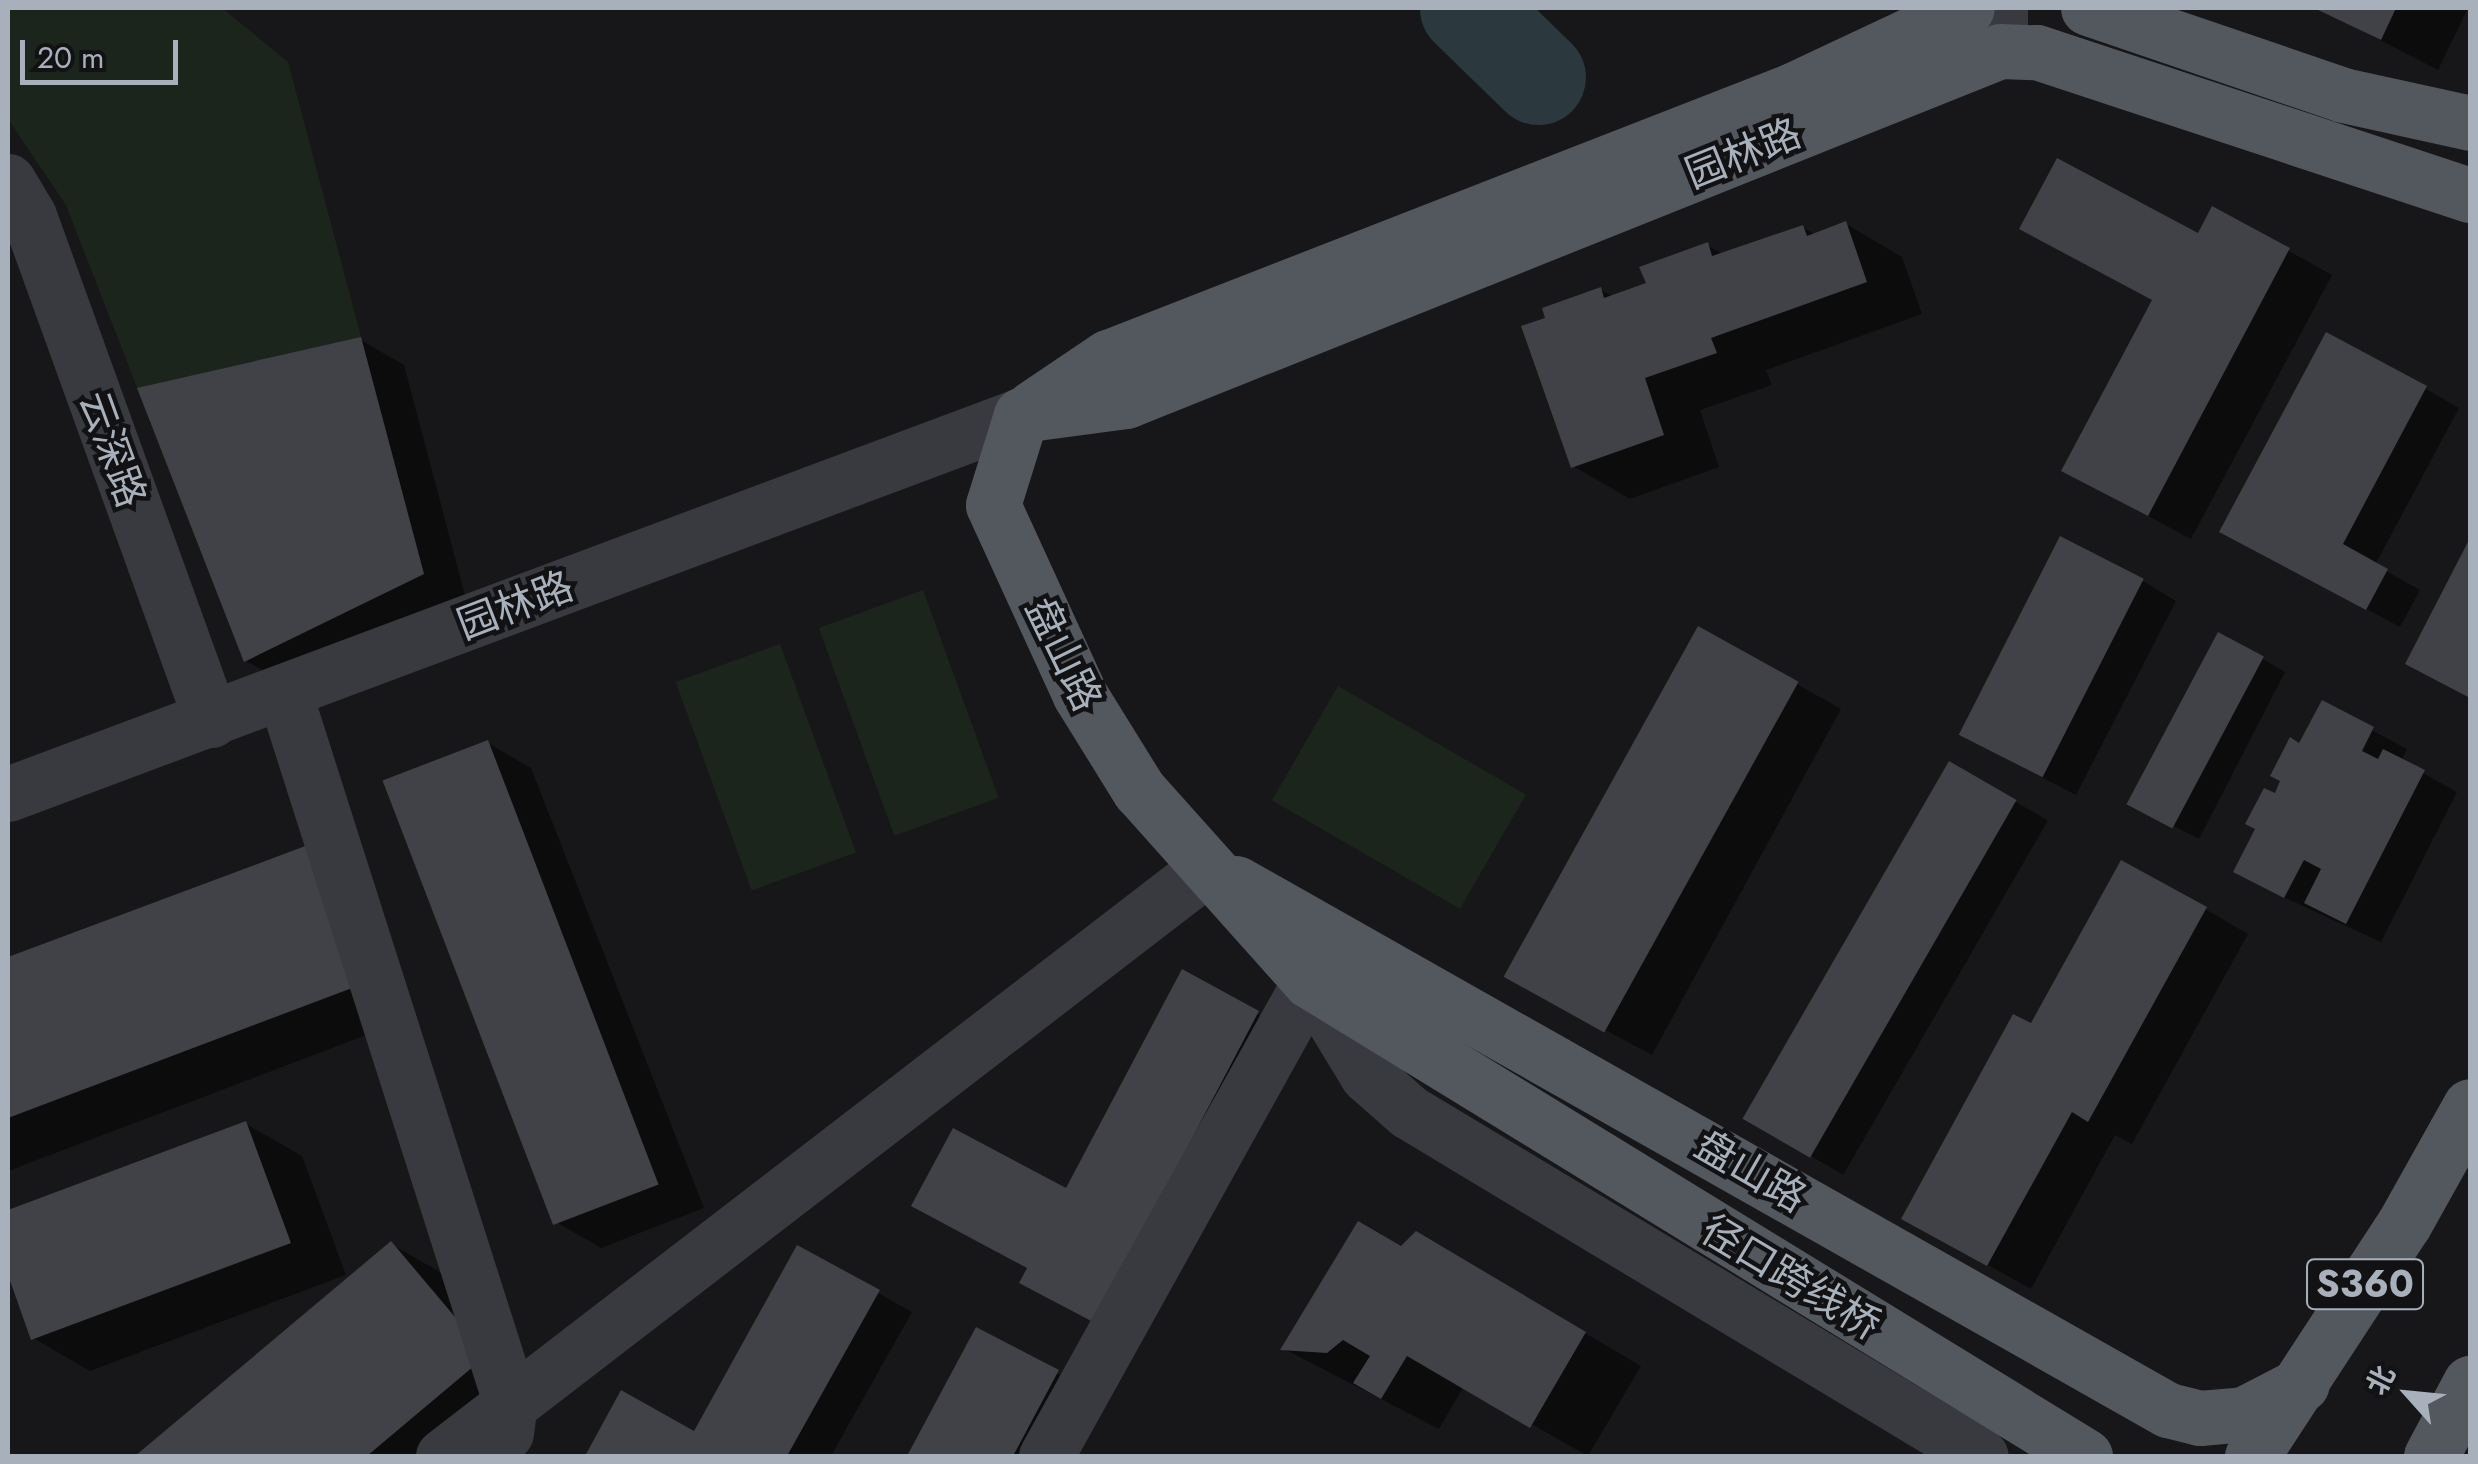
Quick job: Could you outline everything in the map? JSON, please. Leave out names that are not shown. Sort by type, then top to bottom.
[{"type":"main road","name":"园林路","points":[[1021,416],[1108,357],[1793,90],[1967,8]]},
{"type":"main road","points":[[2088,8],[2343,95],[2470,123]]},
{"type":"main road","name":"园林路","points":[[1021,416],[1126,400],[2000,29],[2037,52],[2468,195]]},
{"type":"main road","name":"盘山路","points":[[1021,416],[993,505],[1080,695],[1139,790],[1310,981],[1498,1098]]},
{"type":"main road","name":"盘山路","points":[[1207,868],[1335,933],[2168,1410],[2200,1418],[2244,1414],[2302,1384]]},
{"type":"main road","name":"径口跨线桥","points":[[1498,1098],[2084,1456]]},
{"type":"main road","name":"S360","points":[[2252,1456],[2302,1384],[2470,1106]]},
{"type":"street","name":"云深路","points":[[8,182],[29,216],[211,720]]},
{"type":"street","name":"园林路","points":[[8,794],[1021,416]]},
{"type":"street","points":[[284,692],[510,1401],[502,1456]]},
{"type":"street","points":[[443,1456],[1207,868]]},
{"type":"street","points":[[1046,1456],[1310,981],[1368,1075],[1409,1112],[1980,1456]]},
{"type":"shaded area","points":[[8,8],[222,8],[288,62],[424,574],[244,662],[66,205],[8,119]]},
{"type":"shaded area","points":[[923,590],[999,798],[894,836],[819,628]]},
{"type":"shaded area","points":[[780,644],[856,853],[752,891],[676,682]]},
{"type":"shaded area","points":[[1338,686],[1526,794],[1460,909],[1272,800]]},
{"type":"building","points":[[2314,8],[2396,8],[2381,40]]},
{"type":"building","points":[[2057,158],[2198,233],[2212,206],[2290,248],[2148,516],[2061,471],[2152,300],[2019,229]]},
{"type":"building","points":[[1846,221],[1867,282],[1711,338],[1717,353],[1645,378],[1664,435],[1571,468],[1521,326],[1545,318],[1542,308],[1601,287],[1604,298],[1646,283],[1639,267],[1708,242],[1712,256],[1803,225],[1807,236]]},
{"type":"building","points":[[2326,332],[2427,386],[2343,544],[2388,569],[2366,610],[2219,532]]},
{"type":"building","points":[[361,337],[424,574],[244,662],[137,388]]},
{"type":"building","points":[[2060,536],[2144,579],[2043,777],[1959,735]]},
{"type":"building","points":[[2470,538],[2470,698],[2405,664]]},
{"type":"building","points":[[1698,626],[1799,682],[1604,1032],[1504,977]]},
{"type":"building","points":[[2218,632],[2264,656],[2172,829],[2126,804]]},
{"type":"building","points":[[2322,700],[2374,727],[2362,751],[2378,759],[2383,749],[2425,770],[2346,924],[2304,903],[2321,869],[2304,860],[2284,898],[2233,872],[2255,829],[2245,824],[2264,788],[2275,793],[2280,781],[2270,776],[2290,737],[2299,743]]},
{"type":"building","points":[[488,740],[659,1184],[553,1225],[383,780]]},
{"type":"building","points":[[1949,761],[2017,800],[1810,1158],[1742,1119]]},
{"type":"building","points":[[308,845],[360,985],[8,1118],[8,957]]},
{"type":"building","points":[[2121,860],[2207,907],[2088,1122],[2072,1112],[1987,1266],[1901,1219],[2013,1014],[2031,1023]]},
{"type":"building","points":[[1182,969],[1259,1011],[1095,1323],[1019,1283],[1027,1268],[911,1206],[953,1128],[1066,1188]]},
{"type":"building","points":[[246,1121],[291,1243],[31,1340],[8,1275],[8,1210]]},
{"type":"building","points":[[1358,1221],[1401,1246],[1416,1231],[1586,1332],[1530,1428],[1407,1356],[1381,1399],[1353,1383],[1370,1356],[1343,1340],[1327,1353],[1280,1350]]},
{"type":"building","points":[[391,1241],[487,1355],[367,1456],[135,1456]]},
{"type":"building","points":[[797,1245],[880,1290],[787,1456],[585,1456],[621,1390],[694,1431]]},
{"type":"building","points":[[976,1327],[1059,1370],[1013,1456],[907,1456]]},
{"type":"waterway","points":[[1467,8],[1538,77]]}]
